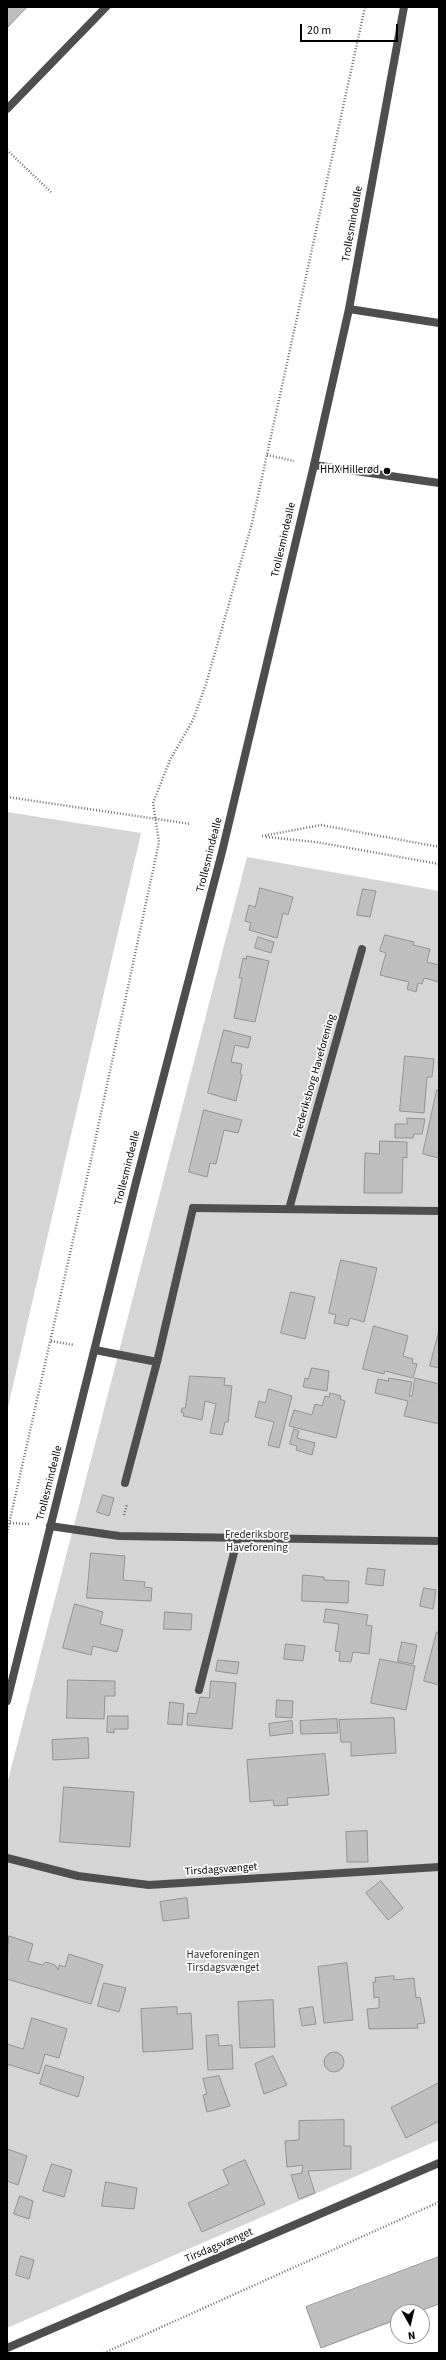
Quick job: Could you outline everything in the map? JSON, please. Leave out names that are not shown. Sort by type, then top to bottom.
[{"type":"street","points":[[7,109],[106,7]]},
{"type":"street","name":"Trollesmindealle","points":[[7,1701],[136,1182],[222,852],[314,465],[349,309],[404,7]]},
{"type":"street","points":[[349,309],[439,323]]},
{"type":"street","points":[[314,465],[439,483]]},
{"type":"street","name":"Frederiksborg Haveforening","points":[[289,1209],[362,949]]},
{"type":"street","points":[[125,1483],[157,1362],[193,1208],[439,1210]]},
{"type":"street","points":[[95,1350],[157,1362]]},
{"type":"street","points":[[50,1526],[119,1536],[439,1541]]},
{"type":"street","points":[[199,1690],[238,1537]]},
{"type":"street","name":"Tirsdagsvænget","points":[[7,1858],[78,1876],[149,1885],[439,1867]]},
{"type":"street","name":"Tirsdagsvænget","points":[[7,2348],[439,2163]]},
{"type":"path","points":[[7,1533],[90,1168],[159,842],[153,818],[153,803],[170,760],[193,720],[206,684],[252,523],[365,7]]},
{"type":"path","points":[[7,150],[51,192]]},
{"type":"path","points":[[267,455],[314,465]]},
{"type":"path","points":[[7,797],[191,824]]},
{"type":"path","points":[[439,847],[321,825],[262,836],[316,842],[439,864]]},
{"type":"path","points":[[119,1536],[128,1499],[125,1483]]},
{"type":"path","points":[[104,2353],[439,2202]]},
{"type":"green space","points":[[7,812],[141,833],[7,1411]]},
{"type":"green space","name":"Haveforeningen Tirsdagsvænget","points":[[247,857],[439,891],[439,2140],[7,2328],[7,1784]]},
{"type":"building","points":[[7,7],[27,7],[7,28]]},
{"type":"building","points":[[260,888],[293,897],[288,915],[283,913],[277,938],[249,930],[251,923],[245,921],[249,905],[255,907]]},
{"type":"building","points":[[363,889],[376,891],[370,917],[357,915]]},
{"type":"building","points":[[385,935],[414,942],[413,945],[430,949],[427,962],[439,965],[439,982],[424,978],[422,984],[418,983],[416,992],[407,989],[409,982],[380,975],[386,953],[380,951]]},
{"type":"building","points":[[258,937],[274,942],[271,953],[255,948]]},
{"type":"building","points":[[247,956],[269,961],[255,1022],[234,1018],[242,978],[239,978],[243,958],[246,959]]},
{"type":"building","points":[[224,1030],[251,1037],[248,1048],[235,1045],[231,1062],[242,1064],[240,1074],[242,1075],[236,1101],[208,1093]]},
{"type":"building","points":[[405,1056],[434,1059],[432,1077],[427,1077],[424,1113],[400,1111]]},
{"type":"building","points":[[437,1090],[439,1091],[439,1158],[423,1154]]},
{"type":"building","points":[[204,1110],[242,1120],[238,1133],[224,1130],[216,1164],[210,1163],[207,1177],[189,1172]]},
{"type":"building","points":[[407,1118],[425,1119],[422,1134],[414,1134],[413,1138],[395,1138],[395,1124],[407,1124]]},
{"type":"building","points":[[380,1141],[407,1142],[407,1158],[403,1157],[402,1193],[364,1193],[365,1153],[379,1154]]},
{"type":"building","points":[[341,1260],[377,1268],[364,1322],[350,1318],[348,1326],[334,1323],[336,1315],[329,1313]]},
{"type":"building","points":[[291,1292],[315,1297],[305,1339],[281,1333]]},
{"type":"building","points":[[374,1326],[408,1336],[403,1356],[413,1359],[412,1363],[417,1364],[413,1378],[385,1371],[384,1374],[363,1369]]},
{"type":"building","points":[[439,1331],[439,1368],[430,1366]]},
{"type":"building","points":[[312,1368],[329,1371],[327,1391],[303,1387],[305,1378],[308,1379]]},
{"type":"building","points":[[190,1376],[225,1378],[224,1385],[232,1386],[228,1422],[225,1422],[222,1435],[210,1433],[216,1404],[205,1401],[202,1420],[183,1416],[184,1413],[181,1412],[182,1408],[185,1408]]},
{"type":"building","points":[[389,1378],[412,1382],[409,1396],[412,1396],[415,1378],[439,1384],[439,1424],[404,1416],[408,1401],[375,1393],[378,1379],[388,1381]]},
{"type":"building","points":[[269,1389],[292,1396],[279,1448],[268,1445],[274,1422],[255,1417],[259,1401],[265,1403]]},
{"type":"building","points":[[330,1393],[341,1396],[340,1399],[345,1401],[336,1438],[289,1426],[294,1410],[312,1415],[315,1404],[322,1406],[325,1396],[329,1397]]},
{"type":"building","points":[[294,1429],[299,1431],[297,1438],[315,1443],[312,1455],[296,1450],[297,1446],[290,1444]]},
{"type":"building","points":[[103,1495],[114,1498],[109,1516],[97,1512]]},
{"type":"building","points":[[91,1553],[125,1556],[123,1580],[145,1582],[144,1587],[152,1588],[151,1601],[87,1598]]},
{"type":"building","points":[[368,1568],[385,1570],[383,1586],[366,1584]]},
{"type":"building","points":[[303,1575],[324,1577],[324,1580],[349,1581],[348,1603],[302,1601]]},
{"type":"building","points":[[424,1588],[436,1590],[433,1609],[420,1606]]},
{"type":"building","points":[[75,1604],[103,1612],[100,1624],[123,1630],[117,1652],[93,1646],[91,1655],[63,1648]]},
{"type":"building","points":[[326,1609],[368,1615],[366,1625],[372,1626],[369,1654],[353,1652],[351,1662],[339,1661],[340,1652],[335,1651],[339,1624],[324,1622]]},
{"type":"building","points":[[165,1612],[192,1614],[191,1630],[164,1629]]},
{"type":"building","points":[[437,1632],[439,1633],[439,1685],[424,1681]]},
{"type":"building","points":[[402,1642],[417,1645],[413,1664],[398,1661]]},
{"type":"building","points":[[286,1644],[305,1646],[303,1661],[284,1659]]},
{"type":"building","points":[[380,1659],[415,1666],[406,1710],[371,1703]]},
{"type":"building","points":[[218,1660],[239,1662],[237,1674],[216,1671]]},
{"type":"building","points":[[68,1680],[115,1681],[115,1696],[105,1696],[104,1719],[67,1718]]},
{"type":"building","points":[[211,1681],[236,1683],[232,1729],[187,1725],[188,1713],[196,1714],[200,1697],[209,1698]]},
{"type":"building","points":[[277,1700],[293,1701],[292,1718],[276,1717]]},
{"type":"building","points":[[170,1702],[184,1704],[182,1725],[168,1724]]},
{"type":"building","points":[[108,1716],[128,1716],[128,1729],[114,1729],[114,1733],[107,1732]]},
{"type":"building","points":[[394,1718],[396,1753],[351,1756],[351,1742],[341,1742],[339,1720]]},
{"type":"building","points":[[337,1719],[338,1733],[301,1734],[300,1721]]},
{"type":"building","points":[[292,1721],[293,1733],[270,1736],[269,1724]]},
{"type":"building","points":[[88,1738],[89,1758],[53,1760],[52,1740]]},
{"type":"building","points":[[325,1754],[329,1795],[287,1798],[288,1805],[274,1806],[273,1800],[250,1802],[247,1760]]},
{"type":"building","points":[[64,1787],[134,1792],[130,1847],[60,1842]]},
{"type":"building","points":[[367,1831],[368,1862],[347,1862],[346,1832]]},
{"type":"building","points":[[381,1881],[403,1908],[388,1920],[366,1893]]},
{"type":"building","points":[[187,1898],[189,1918],[163,1921],[160,1902]]},
{"type":"building","points":[[9,1936],[33,1944],[28,1961],[42,1965],[46,1962],[55,1965],[58,1970],[59,1965],[65,1967],[69,1954],[103,1965],[91,2004],[7,1979]]},
{"type":"building","points":[[347,1963],[353,2020],[324,2023],[318,1967]]},
{"type":"building","points":[[394,1976],[394,1980],[414,1978],[416,1998],[420,1997],[425,2023],[417,2024],[418,2028],[369,2029],[367,2009],[379,2008],[379,1997],[374,1998],[373,1982],[376,1982],[375,1978]]},
{"type":"building","points":[[104,1983],[126,1988],[119,2012],[98,2006]]},
{"type":"building","points":[[273,2000],[275,2047],[240,2048],[238,2002]]},
{"type":"building","points":[[177,2007],[177,2014],[191,2013],[193,2049],[143,2052],[141,2009]]},
{"type":"building","points":[[313,2007],[316,2024],[302,2026],[299,2009]]},
{"type":"building","points":[[32,2018],[67,2029],[59,2058],[45,2054],[39,2074],[7,2064],[7,2044],[23,2049]]},
{"type":"building","points":[[218,2035],[219,2046],[232,2045],[233,2069],[208,2070],[206,2036]]},
{"type":"building","points":[[330,2052],[338,2052],[344,2058],[344,2066],[338,2072],[330,2072],[324,2066],[324,2058]]},
{"type":"building","points":[[273,2056],[287,2085],[264,2094],[255,2064]]},
{"type":"building","points":[[46,2065],[84,2077],[78,2097],[40,2084]]},
{"type":"building","points":[[219,2076],[230,2106],[207,2112],[203,2095],[207,2094],[203,2079]]},
{"type":"building","points":[[439,2083],[439,2121],[406,2138],[391,2108]]},
{"type":"building","points":[[344,2120],[344,2146],[351,2146],[351,2169],[308,2171],[315,2193],[299,2199],[291,2175],[302,2173],[303,2165],[287,2167],[285,2141],[299,2140],[299,2121]]},
{"type":"building","points":[[7,2149],[27,2156],[18,2185],[7,2181]]},
{"type":"building","points":[[245,2160],[265,2204],[202,2232],[188,2203],[229,2184],[223,2170]]},
{"type":"building","points":[[52,2164],[72,2170],[64,2197],[43,2191]]},
{"type":"building","points":[[106,2182],[137,2188],[134,2209],[102,2206]]},
{"type":"building","points":[[20,2196],[33,2201],[29,2219],[14,2214]]},
{"type":"building","points":[[21,2256],[34,2260],[29,2279],[16,2275]]},
{"type":"building","points":[[439,2257],[439,2304],[430,2307],[430,2304],[390,2304],[390,2322],[321,2348],[306,2307]]},
{"type":"place","name":"HHX Hillerød","points":[[387,471]]}]
